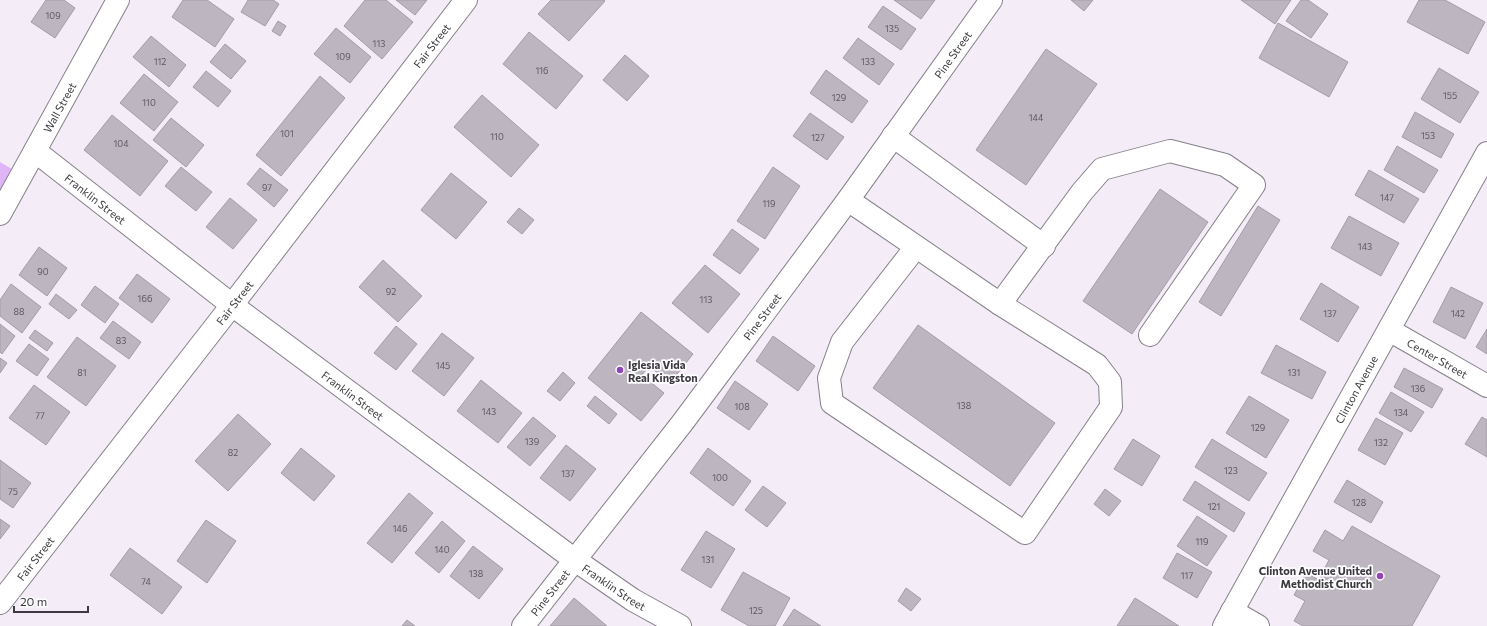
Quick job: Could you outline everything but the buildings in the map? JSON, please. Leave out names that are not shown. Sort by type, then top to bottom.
[{"type":"street","name":"Wall Street","points":[[0,214],[118,0]]},
{"type":"street","name":"Fair Street","points":[[0,603],[232,305],[466,0]]},
{"type":"street","name":"Pine Street","points":[[523,626],[683,422],[848,200],[991,0]]},
{"type":"street","points":[[893,136],[1044,246]]},
{"type":"street","name":"Franklin Street","points":[[35,151],[232,305],[575,560],[633,600],[680,626]]},
{"type":"street","points":[[1000,304],[1044,246],[1082,192],[1102,169],[1170,151],[1225,165],[1254,185],[1150,335]]},
{"type":"street","name":"Clinton Avenue","points":[[1228,619],[1487,153]]},
{"type":"street","points":[[848,200],[1000,304],[1097,365],[1110,382],[1111,407],[1025,533],[832,403],[829,378],[842,342],[916,247]]},
{"type":"street","name":"Center Street","points":[[1389,330],[1487,386]]},
{"type":"street","points":[[1228,619],[1258,626]]},
{"type":"shaded area","points":[[0,162],[17,172],[0,203]]},
{"type":"place","name":"Iglesia Vida Real Kingston","points":[[620,370]]},
{"type":"place","name":"Clinton Avenue United Methodist Church","points":[[1380,576]]}]
